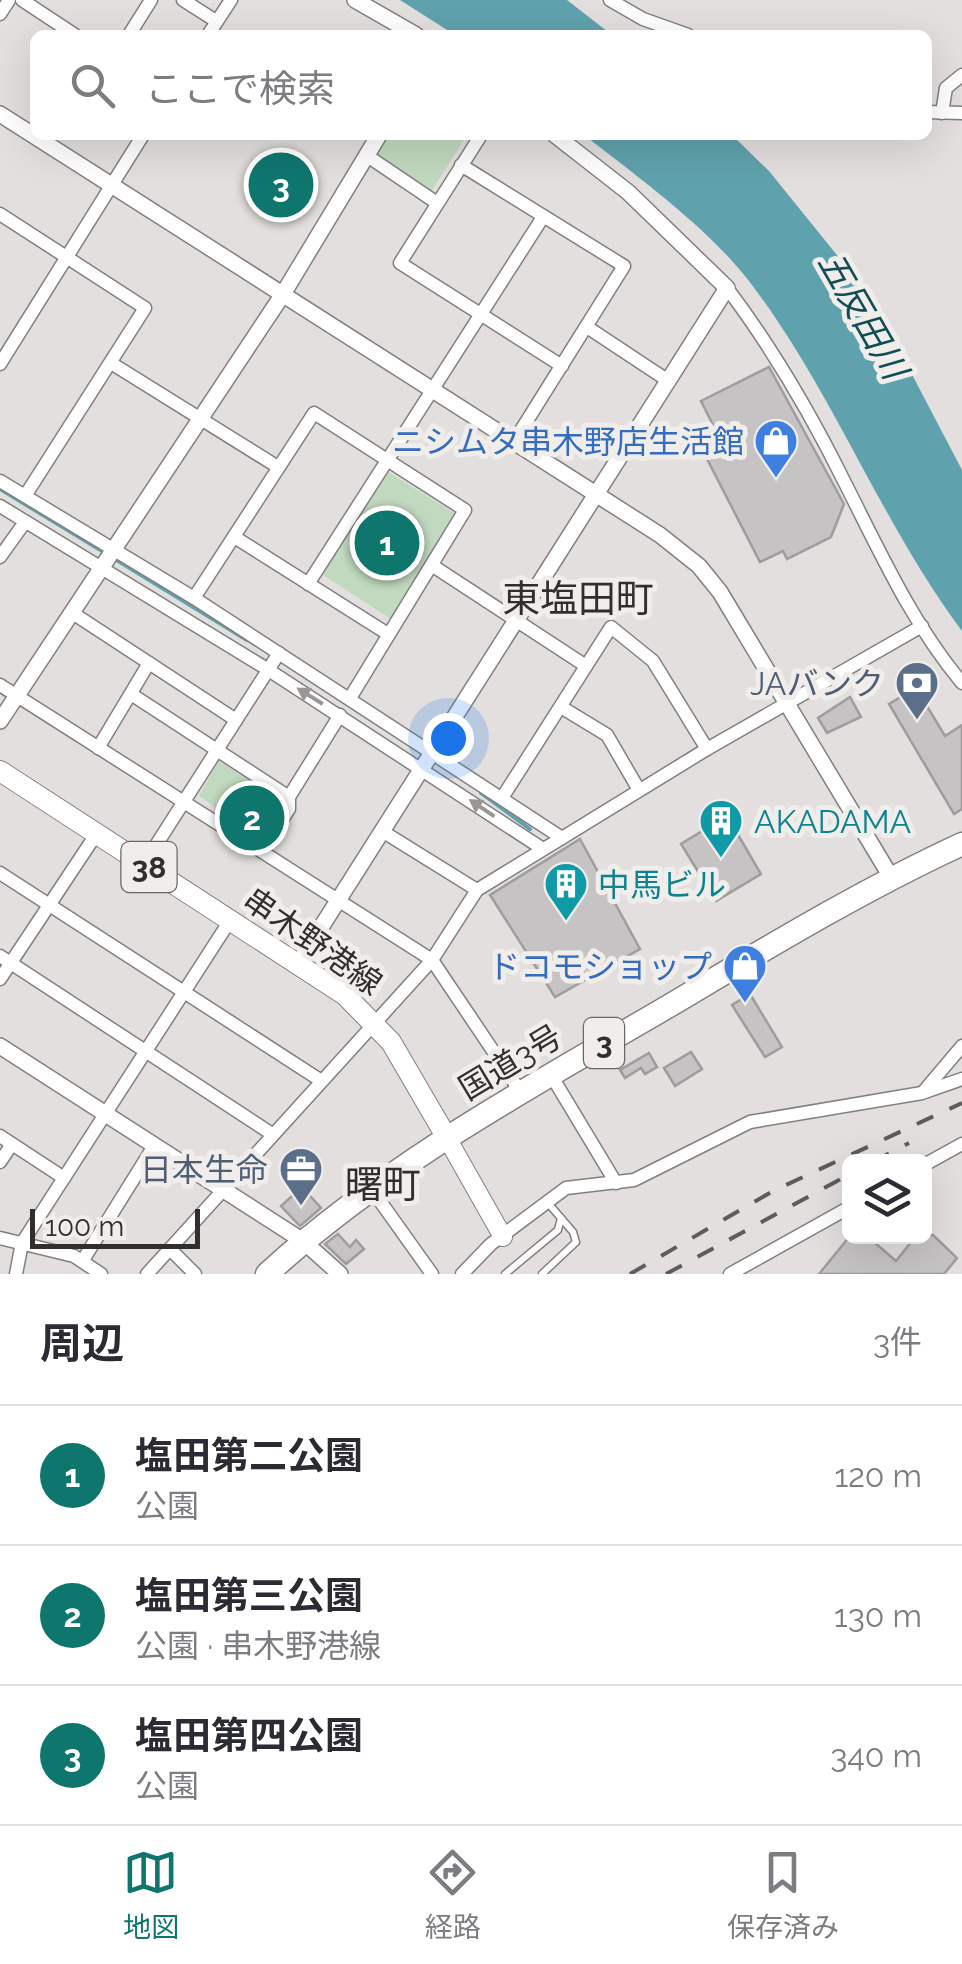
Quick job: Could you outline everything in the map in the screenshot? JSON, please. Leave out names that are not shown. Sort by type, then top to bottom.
[{"type":"highway","name":"国道3号","points":[[267,1274],[370,1187],[520,1090],[891,876],[962,844]]},
{"type":"main road","name":"串木野港線","points":[[0,771],[299,962],[374,1020],[412,1074],[448,1138]]},
{"type":"main road","points":[[448,1138],[502,1237]]},
{"type":"street","points":[[0,14],[8,0]]},
{"type":"street","points":[[22,0],[67,30]]},
{"type":"street","points":[[132,30],[151,0]]},
{"type":"street","points":[[183,0],[216,21]]},
{"type":"street","points":[[211,30],[231,0]]},
{"type":"street","points":[[354,0],[407,30]]},
{"type":"street","points":[[610,0],[678,30]]},
{"type":"street","points":[[942,113],[946,88],[962,75]]},
{"type":"street","points":[[932,112],[962,113]]},
{"type":"street","points":[[0,114],[30,128]]},
{"type":"street","points":[[0,364],[139,140]]},
{"type":"street","points":[[0,721],[283,294],[376,140]]},
{"type":"street","points":[[477,140],[400,263],[562,366]]},
{"type":"street","points":[[561,140],[628,192],[727,288],[768,342],[846,483],[885,568],[962,683]]},
{"type":"street","points":[[59,142],[110,184],[594,493],[700,566],[720,592],[891,876]]},
{"type":"street","points":[[366,154],[437,203]]},
{"type":"street","points":[[462,164],[624,266],[513,443]]},
{"type":"street","points":[[0,214],[146,308],[25,496]]},
{"type":"street","points":[[308,584],[542,217]]},
{"type":"street","points":[[299,962],[727,288]]},
{"type":"street","points":[[587,328],[668,380]]},
{"type":"street","points":[[111,362],[278,468]]},
{"type":"street","points":[[194,598],[314,413],[388,459],[465,510],[350,698]]},
{"type":"street","points":[[0,481],[194,598],[562,838]]},
{"type":"street","points":[[0,506],[340,715],[542,848]]},
{"type":"street","points":[[0,556],[25,522]]},
{"type":"street","points":[[236,538],[388,634]]},
{"type":"street","points":[[433,566],[586,666]]},
{"type":"street","points":[[71,612],[236,720]]},
{"type":"street","points":[[147,1274],[432,960],[477,890],[706,749],[922,626]]},
{"type":"street","points":[[502,798],[611,627],[653,660],[706,749]]},
{"type":"street","points":[[144,864],[279,652]]},
{"type":"street","points":[[98,748],[149,664]]},
{"type":"street","points":[[0,685],[432,960],[520,1090]]},
{"type":"street","points":[[130,694],[288,797]]},
{"type":"street","points":[[561,707],[607,735],[640,790]]},
{"type":"street","points":[[262,851],[289,809],[288,797],[340,715]]},
{"type":"street","points":[[382,831],[477,890]]},
{"type":"street","points":[[0,979],[5,959],[49,905],[97,833]]},
{"type":"street","points":[[0,873],[320,1080]]},
{"type":"street","points":[[16,1274],[22,1244],[231,919]]},
{"type":"street","points":[[5,959],[272,1134]]},
{"type":"street","points":[[0,1046],[302,1241],[340,1274]]},
{"type":"street","points":[[922,1093],[962,1046]]},
{"type":"street","points":[[550,1074],[616,1183]]},
{"type":"street","points":[[462,1274],[547,1202],[580,1184],[616,1183],[650,1173],[750,1122],[922,1093],[962,1079]]},
{"type":"street","points":[[0,1162],[6,1140],[64,1178]]},
{"type":"street","points":[[932,1161],[962,1144]]},
{"type":"street","points":[[83,1260],[154,1146]]},
{"type":"street","points":[[370,1187],[432,1274]]},
{"type":"street","points":[[730,1274],[842,1211]]},
{"type":"street","points":[[0,1238],[83,1260],[102,1274]]},
{"type":"street","points":[[170,1249],[195,1274]]},
{"type":"lane","points":[[542,1274],[576,1242],[547,1202]]},
{"type":"lane","points":[[505,1274],[558,1230],[561,1218]]},
{"type":"green space","points":[[380,140],[464,140],[431,192],[381,158],[375,147]]},
{"type":"green space","points":[[266,152],[316,183],[296,217],[245,186]]},
{"type":"green space","points":[[385,470],[454,513],[391,619],[320,573]]},
{"type":"green space","points":[[219,761],[284,799],[261,838],[199,796]]},
{"type":"water","points":[[400,0],[567,0],[606,30],[447,30]]},
{"type":"water","name":"五反田川","points":[[590,140],[737,140],[769,171],[849,270],[906,363],[962,470],[962,631],[906,545],[779,323],[732,261],[649,185]]},
{"type":"building","name":"ニシムタ串木野店生活館","points":[[769,367],[844,504],[831,537],[787,559],[783,551],[760,562],[706,457],[724,447],[701,401]]},
{"type":"building","points":[[916,688],[945,736],[962,725],[962,809],[954,814],[889,704]]},
{"type":"building","points":[[850,697],[861,717],[827,733],[818,718]]},
{"type":"building","name":"AKADAMA","points":[[727,816],[761,874],[716,901],[681,844]]},
{"type":"building","name":"中馬ビル","points":[[580,839],[640,949],[555,997],[490,895]]},
{"type":"building","points":[[750,994],[782,1047],[765,1057],[732,1005]]},
{"type":"building","points":[[691,1052],[702,1069],[675,1086],[664,1068]]},
{"type":"building","points":[[649,1053],[657,1067],[645,1074],[641,1068],[625,1078],[620,1070]]},
{"type":"building","name":"日本生命","points":[[302,1187],[321,1208],[300,1226],[281,1206]]},
{"type":"building","points":[[338,1234],[350,1247],[356,1240],[364,1249],[346,1264],[325,1244]]},
{"type":"building","points":[[932,1235],[957,1258],[944,1274],[819,1274],[843,1244],[876,1244],[896,1261],[910,1244],[932,1244]]},
{"type":"waterway","points":[[0,489],[107,554]]},
{"type":"waterway","points":[[115,559],[247,640]]},
{"type":"waterway","points":[[481,793],[530,829]]},
{"type":"railway","points":[[630,1274],[773,1191],[962,1103]]},
{"type":"railway","points":[[888,1154],[909,1143]]},
{"type":"railway","points":[[666,1274],[842,1178]]},
{"type":"place","name":"塩田第四公園","points":[[281,185]]},
{"type":"place","name":"ニシムタ串木野店生活館","points":[[776,479]]},
{"type":"place","name":"塩田第二公園","points":[[387,543]]},
{"type":"place","name":"JAバンク","points":[[917,721]]},
{"type":"place","name":"塩田第三公園","points":[[252,818]]},
{"type":"place","name":"AKADAMA","points":[[721,859]]},
{"type":"place","name":"中馬ビル","points":[[566,922]]},
{"type":"place","name":"ドコモショップ","points":[[745,1004]]},
{"type":"place","name":"日本生命","points":[[301,1207]]},
{"type":"district","name":"東塩田町","points":[[578,598]]},
{"type":"district","name":"曙町","points":[[383,1184]]}]
